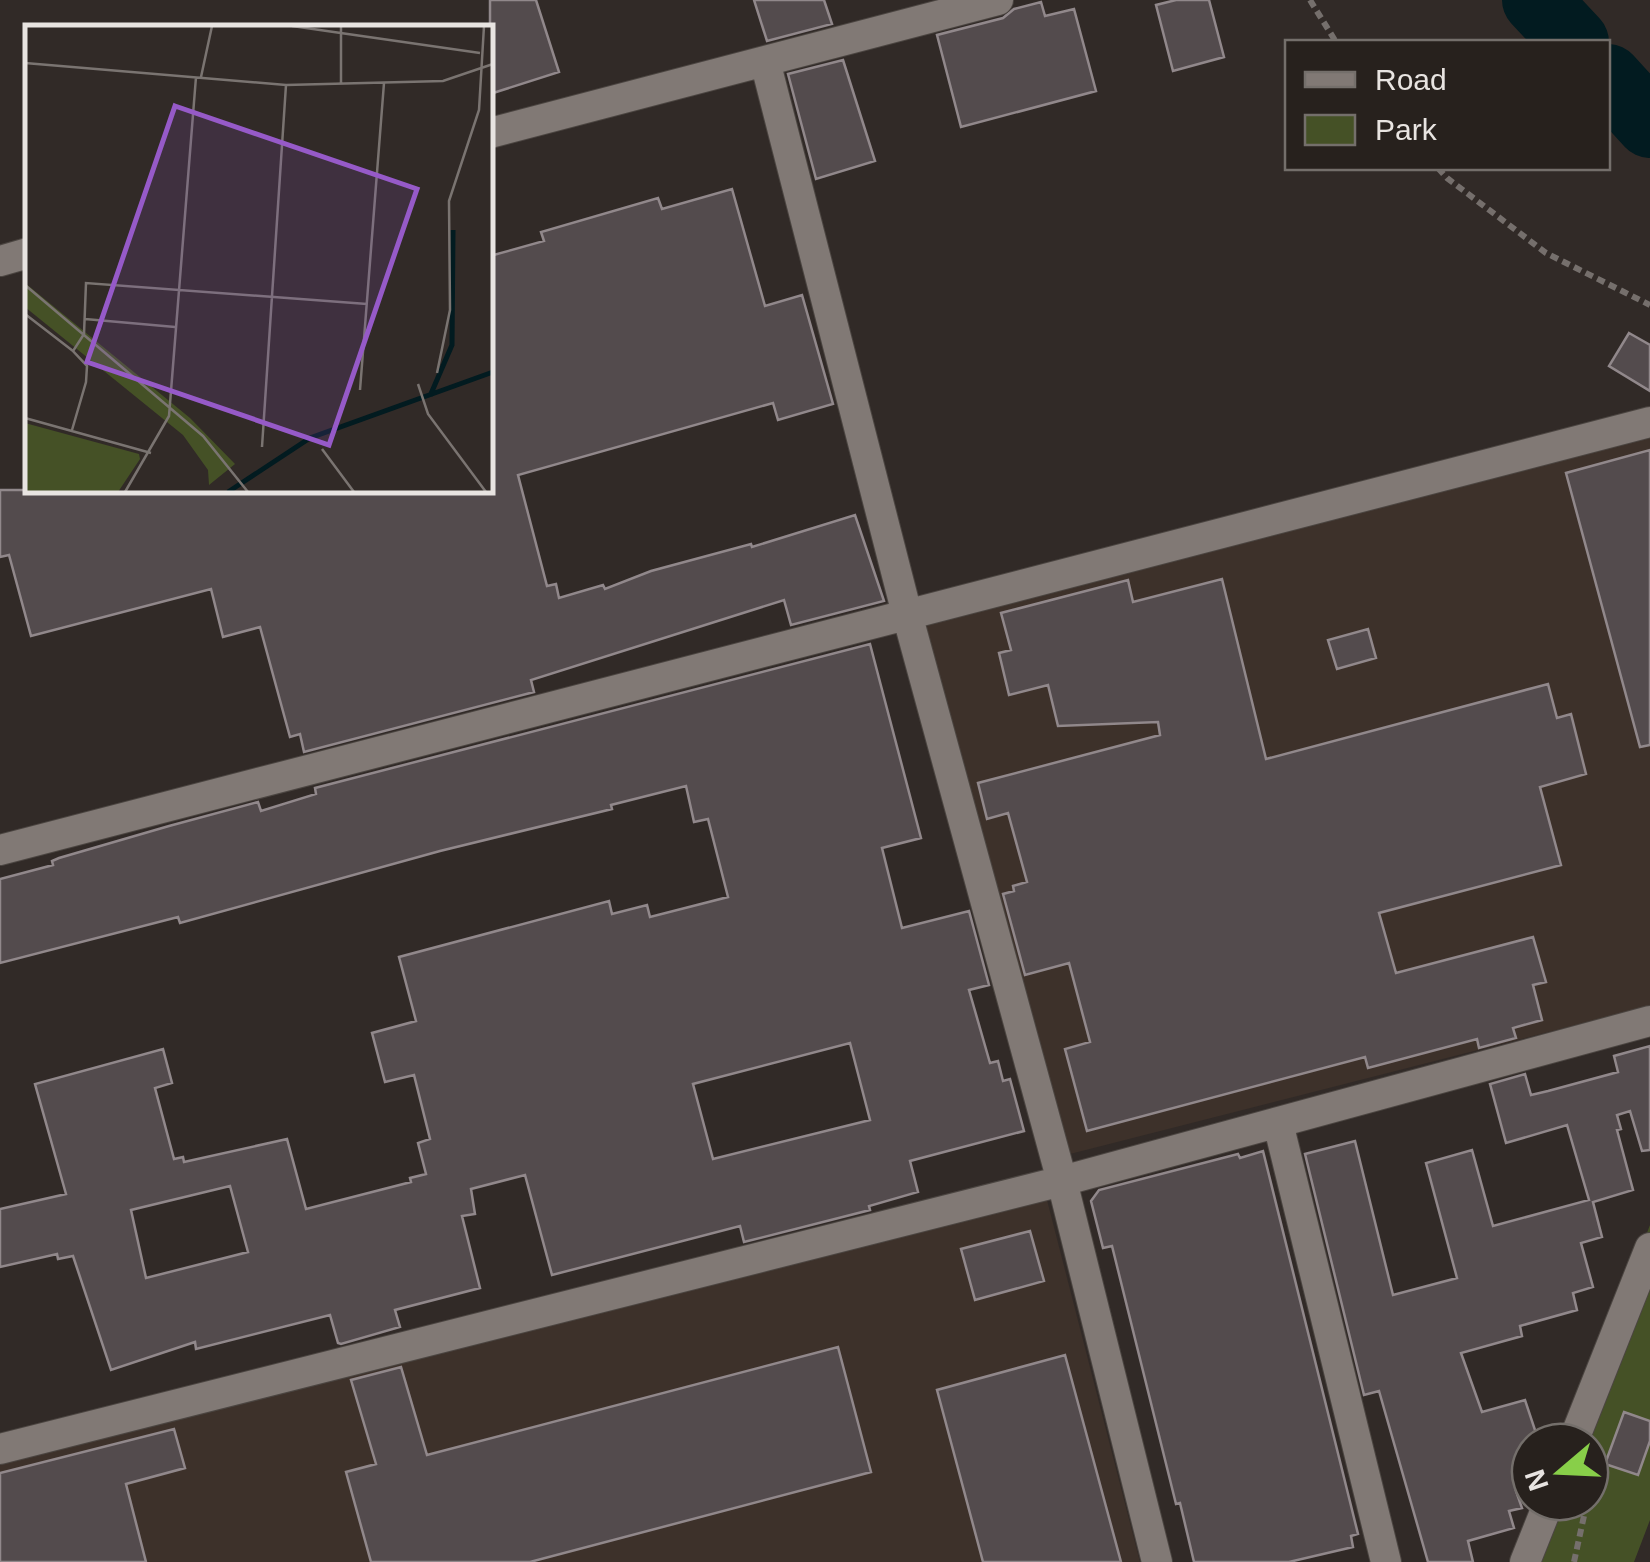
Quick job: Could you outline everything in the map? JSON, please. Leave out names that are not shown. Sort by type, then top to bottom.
[{"type":"street","points":[[492,132],[998,0]]},
{"type":"street","points":[[765,61],[907,614],[1062,1181],[1157,1562]]},
{"type":"street","points":[[0,260],[25,254]]},
{"type":"street","points":[[0,850],[1650,422]]},
{"type":"street","points":[[0,1449],[1062,1181],[1650,1020]]},
{"type":"street","points":[[1278,1123],[1386,1562]]},
{"type":"street","points":[[1581,1422],[1650,1248]]},
{"type":"street","points":[[1525,1562],[1541,1522]]},
{"type":"path","points":[[1310,0],[1335,40]]},
{"type":"path","points":[[1440,170],[1546,253],[1650,305]]},
{"type":"path","points":[[1574,1562],[1583,1522]]},
{"type":"shaded area","points":[[1650,430],[1650,1006],[1070,1154],[915,621]]},
{"type":"shaded area","points":[[1047,1200],[1140,1562],[0,1562],[0,1463]]},
{"type":"green space","points":[[1650,1225],[1650,1520],[1634,1562],[1519,1562],[1534,1522],[1610,1522],[1610,1422],[1574,1422]]},
{"type":"building","points":[[490,0],[536,0],[559,72],[492,93]]},
{"type":"building","points":[[754,0],[824,0],[832,24],[767,41]]},
{"type":"building","points":[[1176,0],[1209,0],[1224,57],[1173,71],[1156,5]]},
{"type":"building","points":[[1041,2],[1045,16],[1074,9],[1096,91],[961,127],[937,35],[1003,18],[1014,9]]},
{"type":"building","points":[[843,60],[875,161],[816,179],[788,74]]},
{"type":"building","points":[[732,189],[765,306],[802,295],[833,404],[778,420],[773,403],[518,475],[547,586],[556,584],[559,598],[603,585],[605,589],[651,571],[751,544],[752,547],[855,515],[884,601],[791,625],[784,600],[531,680],[534,692],[304,752],[300,734],[290,737],[260,627],[223,637],[211,589],[31,636],[9,555],[0,557],[0,490],[492,492],[492,255],[544,241],[541,232],[658,198],[662,209]]},
{"type":"building","points":[[1629,333],[1650,345],[1650,391],[1609,366]]},
{"type":"building","points":[[1650,450],[1650,745],[1640,747],[1566,473]]},
{"type":"building","points":[[1222,579],[1266,759],[1548,684],[1557,718],[1571,714],[1586,774],[1540,787],[1561,865],[1379,913],[1396,973],[1533,937],[1546,982],[1533,985],[1542,1020],[1513,1028],[1516,1038],[1479,1048],[1477,1039],[1368,1068],[1365,1057],[1087,1131],[1065,1049],[1090,1042],[1069,963],[1025,975],[1003,894],[1027,882],[1008,813],[987,819],[978,783],[1160,735],[1158,722],[1058,726],[1048,685],[1009,695],[999,653],[1011,650],[1001,613],[1128,580],[1133,602]]},
{"type":"building","points":[[1368,629],[1376,658],[1337,669],[1328,640]]},
{"type":"building","points":[[870,644],[921,838],[882,848],[902,928],[969,911],[989,985],[969,990],[990,1063],[998,1061],[1003,1081],[1010,1079],[1024,1131],[910,1161],[918,1192],[869,1206],[870,1210],[744,1242],[740,1226],[552,1275],[525,1175],[471,1189],[475,1214],[462,1216],[480,1288],[395,1310],[400,1327],[341,1344],[330,1315],[196,1349],[195,1342],[111,1370],[73,1256],[58,1259],[57,1254],[0,1267],[0,1209],[66,1194],[35,1084],[163,1049],[172,1083],[155,1088],[174,1159],[183,1157],[184,1162],[287,1139],[306,1209],[411,1182],[410,1178],[426,1174],[418,1143],[430,1139],[414,1075],[385,1082],[372,1033],[416,1021],[399,957],[609,901],[612,914],[647,905],[650,917],[728,897],[708,819],[694,822],[686,786],[180,923],[178,917],[0,963],[0,879],[53,865],[52,861],[59,858],[258,802],[261,811],[316,794],[315,788]],"holes":[[[850,1043],[870,1120],[713,1159],[693,1084]],[[230,1186],[248,1252],[146,1278],[131,1210]]]},
{"type":"building","points":[[1650,1046],[1650,1150],[1642,1151],[1630,1111],[1617,1115],[1621,1129],[1617,1130],[1633,1190],[1593,1202],[1602,1237],[1581,1243],[1593,1287],[1573,1293],[1577,1310],[1520,1326],[1522,1336],[1461,1353],[1482,1412],[1525,1400],[1532,1422],[1510,1422],[1509,1511],[1514,1528],[1468,1541],[1473,1562],[1428,1562],[1379,1391],[1364,1395],[1305,1154],[1355,1141],[1393,1295],[1457,1278],[1426,1163],[1472,1150],[1493,1226],[1589,1200],[1567,1125],[1506,1143],[1490,1084],[1525,1074],[1531,1095],[1618,1072],[1614,1056]]},
{"type":"building","points":[[1263,1151],[1358,1534],[1351,1536],[1353,1547],[1289,1562],[1194,1562],[1112,1246],[1103,1248],[1091,1201],[1099,1190]]},
{"type":"building","points":[[1030,1231],[1044,1281],[975,1300],[961,1249]]},
{"type":"building","points":[[838,1347],[871,1472],[530,1562],[371,1562],[346,1472],[376,1464],[351,1380],[401,1367],[427,1455]]},
{"type":"building","points":[[1065,1355],[1121,1562],[983,1562],[937,1390]]},
{"type":"building","points":[[1624,1412],[1650,1421],[1650,1441],[1638,1475],[1610,1466],[1610,1450]]},
{"type":"building","points":[[174,1429],[185,1468],[126,1484],[146,1562],[0,1562],[0,1473]]},
{"type":"waterway","points":[[1536,0],[1573,40]]},
{"type":"waterway","points":[[1610,80],[1650,124]]}]
